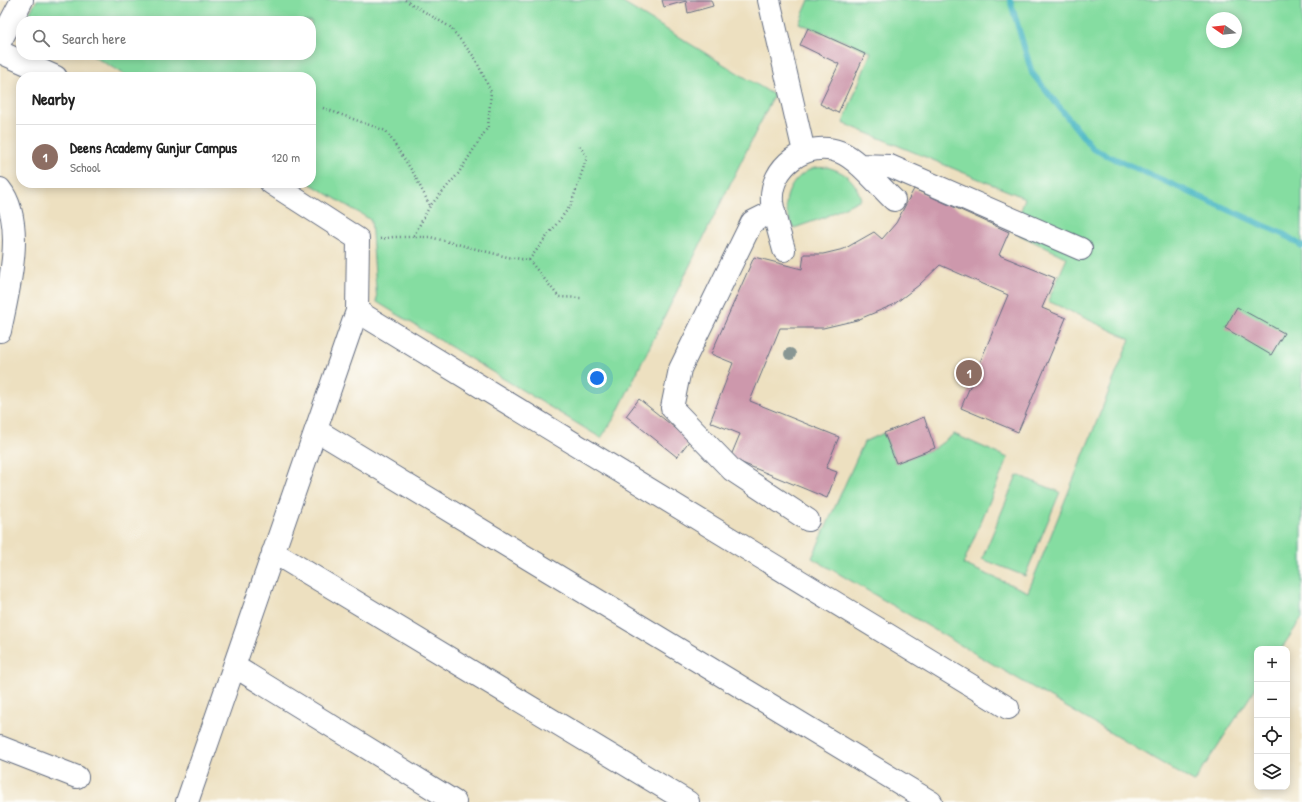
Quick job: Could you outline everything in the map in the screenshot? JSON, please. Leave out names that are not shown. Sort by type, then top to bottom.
[{"type":"street","points":[[0,42],[22,0]]},
{"type":"street","points":[[769,0],[804,152]]},
{"type":"street","points":[[0,52],[16,59]]},
{"type":"street","points":[[18,60],[45,72]]},
{"type":"street","points":[[784,250],[772,202],[774,185],[781,170],[793,158],[804,152],[824,148],[839,151],[854,159],[894,200]]},
{"type":"street","points":[[859,165],[890,166],[1081,249]]},
{"type":"street","points":[[187,802],[357,311],[358,239],[279,188]]},
{"type":"street","points":[[0,189],[6,197],[14,224],[14,253],[0,331]]},
{"type":"street","points":[[774,211],[752,222],[680,369],[672,408],[732,470],[808,520]]},
{"type":"street","points":[[357,311],[1008,708]]},
{"type":"street","points":[[316,430],[931,802]]},
{"type":"street","points":[[273,552],[688,802]]},
{"type":"street","points":[[234,666],[455,802]]},
{"type":"street","points":[[0,747],[77,777]]},
{"type":"path","points":[[405,0],[450,27],[475,58],[491,92],[488,127],[458,174],[430,206],[413,237]]},
{"type":"path","points":[[323,108],[386,131],[414,174],[430,206]]},
{"type":"path","points":[[529,260],[571,205],[587,157],[579,145]]},
{"type":"path","points":[[358,242],[393,237],[430,237],[507,257],[529,260],[559,297],[582,298]]},
{"type":"green space","points":[[37,0],[618,0],[774,95],[615,417],[601,438],[377,302],[371,220],[316,187],[316,72],[120,72],[100,60],[316,60],[316,16],[28,16]]},
{"type":"green space","points":[[809,0],[1302,0],[1302,618],[1283,646],[1254,646],[1254,691],[1194,782],[812,558],[864,442],[884,433],[896,463],[935,448],[954,434],[1008,458],[963,564],[1028,592],[1130,339],[1048,301],[1067,258],[1014,232],[1025,198],[843,123],[871,52],[799,23]]},
{"type":"green space","points":[[827,167],[840,172],[849,178],[859,192],[861,199],[823,218],[794,228],[788,217],[786,208],[788,193],[791,187],[799,177],[809,170]]},
{"type":"green space","points":[[1017,475],[1060,492],[1025,576],[982,559]]},
{"type":"building","points":[[662,0],[711,0],[713,6],[688,13],[686,1],[664,7]]},
{"type":"building","points":[[808,28],[865,54],[838,113],[820,104],[839,64],[800,45]]},
{"type":"building","points":[[914,189],[1009,232],[999,255],[1055,278],[1042,308],[1066,318],[1018,432],[961,408],[1008,295],[940,265],[919,285],[893,305],[857,320],[823,328],[780,328],[750,401],[839,437],[826,468],[837,472],[827,498],[730,458],[740,434],[710,422],[733,363],[711,354],[754,257],[802,269],[804,254],[823,254],[844,249],[874,232],[882,239],[896,223]]},
{"type":"building","points":[[1237,307],[1284,333],[1271,355],[1225,328]]},
{"type":"building","points":[[639,399],[690,440],[677,457],[626,416]]},
{"type":"building","points":[[924,417],[935,448],[896,463],[884,433]]},
{"type":"waterway","points":[[1010,0],[1032,73],[1093,149],[1285,235],[1302,246]]},
{"type":"place","name":"Deens Academy Gunjur Campus","points":[[969,373]]}]
